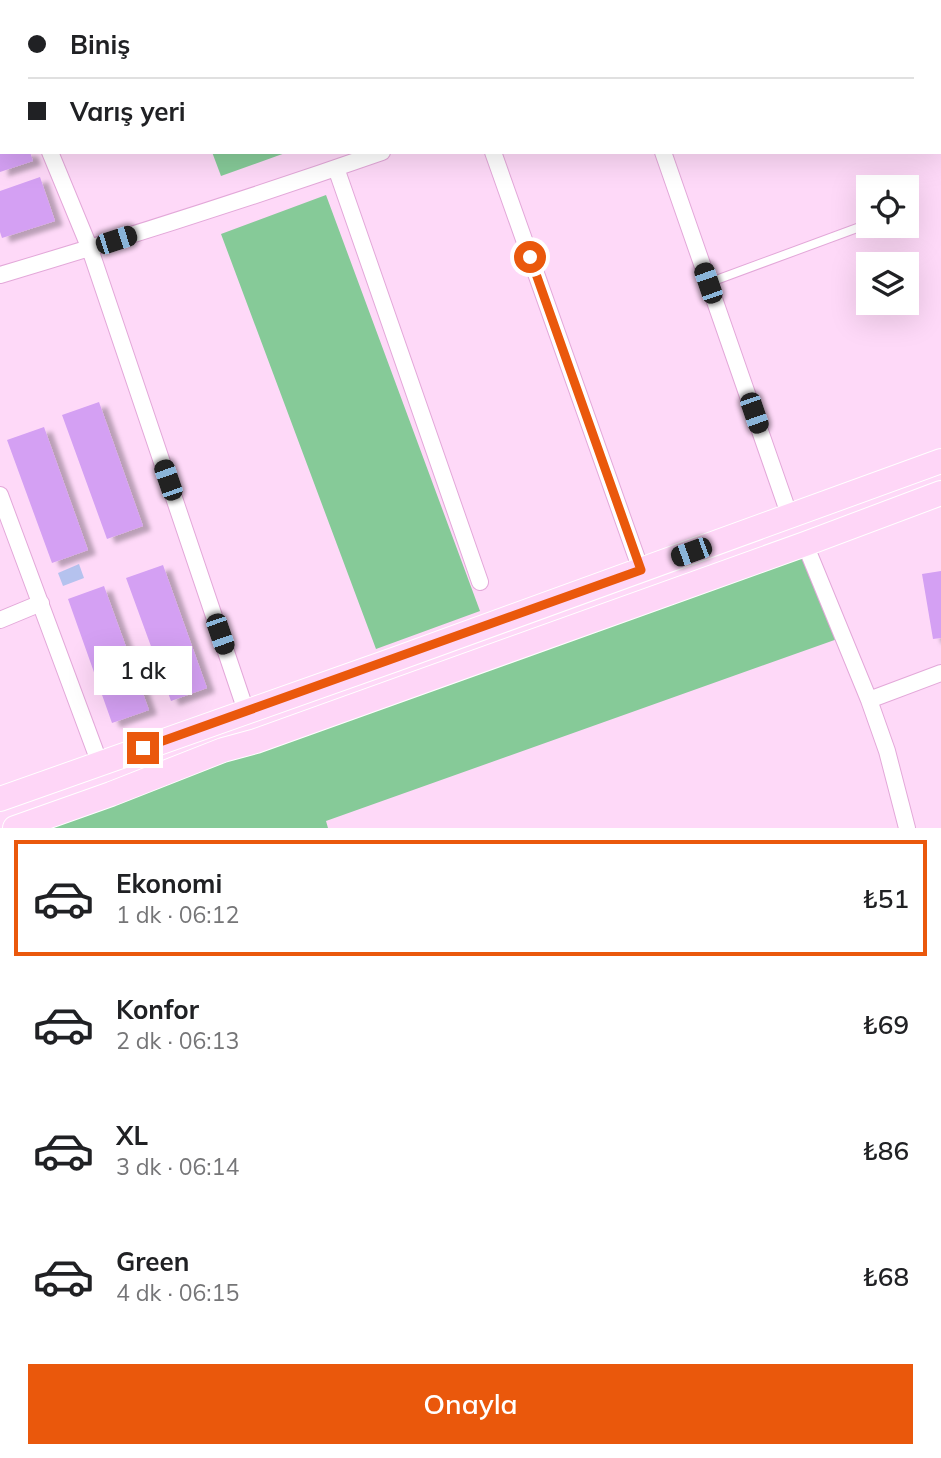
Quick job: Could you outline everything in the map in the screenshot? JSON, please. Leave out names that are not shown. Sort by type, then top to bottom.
[{"type":"main road","points":[[0,799],[941,461]]},
{"type":"main road","points":[[15,828],[223,750],[256,741],[941,493]]},
{"type":"street","points":[[51,154],[90,248],[246,711]]},
{"type":"street","points":[[0,275],[250,198],[376,154]]},
{"type":"street","points":[[495,154],[641,570]]},
{"type":"street","points":[[664,154],[790,517]]},
{"type":"street","points":[[335,168],[480,582]]},
{"type":"street","points":[[0,495],[100,764]]},
{"type":"street","points":[[805,544],[869,700],[887,751],[907,828]]},
{"type":"street","points":[[0,620],[41,603]]},
{"type":"street","points":[[869,700],[941,673]]},
{"type":"lane","points":[[708,283],[856,228]]},
{"type":"green space","points":[[213,154],[282,154],[221,176]]},
{"type":"green space","points":[[326,195],[480,611],[376,649],[221,234]]},
{"type":"green space","points":[[805,544],[843,637],[326,821],[328,828],[33,828]]},
{"type":"water","points":[[79,564],[84,578],[63,586],[58,573]]},
{"type":"building","points":[[0,154],[31,154],[33,161],[0,172]]},
{"type":"building","points":[[40,177],[55,221],[2,238],[0,191]]},
{"type":"building","points":[[99,402],[143,526],[107,539],[62,415]]},
{"type":"building","points":[[44,427],[88,550],[52,563],[7,440]]},
{"type":"building","points":[[163,565],[207,688],[171,701],[126,578]]},
{"type":"building","points":[[941,571],[941,638],[933,639],[922,574]]},
{"type":"building","points":[[104,586],[149,710],[112,723],[68,599]]},
{"type":"route","points":[[143,748],[641,570],[530,257]]}]
